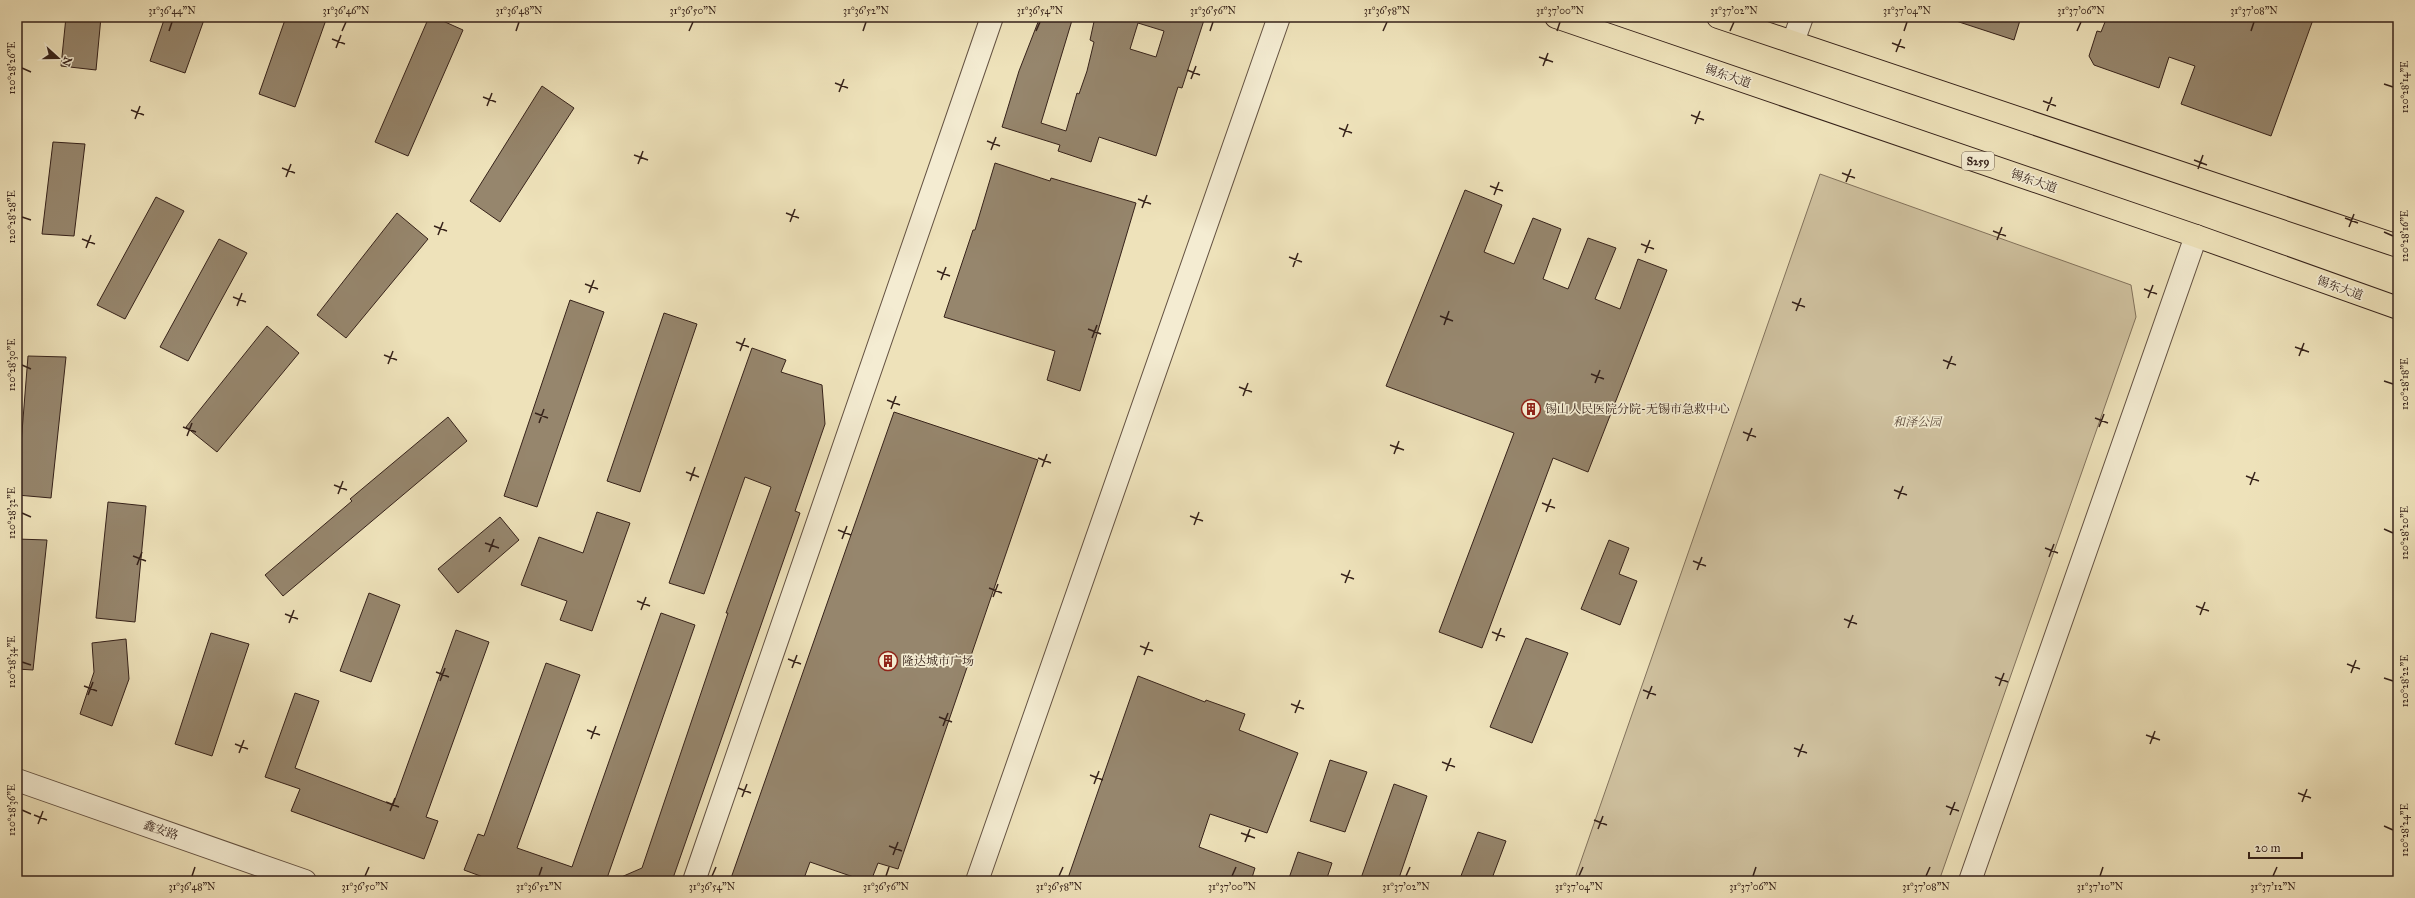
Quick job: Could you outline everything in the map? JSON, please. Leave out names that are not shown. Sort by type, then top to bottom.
[{"type":"main road","name":"锡东大道","points":[[1556,17],[2196,236],[2398,308]]},
{"type":"main road","points":[[1718,17],[2398,246]]},
{"type":"street","points":[[694,881],[874,355],[992,17]]},
{"type":"street","points":[[977,881],[1280,17]]},
{"type":"street","points":[[1793,42],[1802,17]]},
{"type":"street","points":[[1970,881],[2196,236]]},
{"type":"street","name":"鑫安路","points":[[17,780],[305,881]]},
{"type":"green space","name":"和泽公园","points":[[1820,174],[2131,285],[2136,317],[1939,881],[1574,881]]},
{"type":"building","points":[[66,17],[101,17],[96,70],[61,66]]},
{"type":"building","points":[[165,17],[205,17],[185,73],[150,61]]},
{"type":"building","points":[[286,17],[327,17],[295,107],[259,94]]},
{"type":"building","points":[[429,17],[434,17],[463,30],[408,156],[375,142]]},
{"type":"building","points":[[1040,17],[1073,17],[1041,123],[1066,131],[1077,93],[1079,94],[1087,71],[1094,42],[1090,40],[1095,17],[1205,17],[1182,88],[1178,87],[1156,156],[1099,137],[1091,162],[1058,151],[1060,145],[1002,127],[1019,71]],"holes":[[[1138,23],[1164,31],[1156,57],[1130,49]]]},
{"type":"building","points":[[1953,17],[2021,17],[2014,40],[1953,20]]},
{"type":"building","points":[[2107,17],[2314,17],[2271,136],[2181,104],[2195,66],[2169,57],[2159,88],[2094,65],[2089,56],[2097,31],[2101,32]]},
{"type":"building","points":[[542,86],[574,108],[500,222],[470,201]]},
{"type":"building","points":[[53,142],[85,144],[74,236],[42,234]]},
{"type":"building","points":[[995,163],[1050,181],[1051,178],[1136,203],[1080,391],[1047,380],[1055,351],[944,317],[973,230],[975,230]]},
{"type":"building","name":"锡山人民医院分院-无锡市急救中心","points":[[1465,190],[1502,205],[1484,252],[1514,264],[1533,218],[1561,229],[1543,279],[1568,289],[1588,238],[1616,248],[1595,299],[1620,309],[1638,259],[1667,270],[1588,472],[1553,458],[1482,648],[1439,632],[1514,433],[1386,386]]},
{"type":"building","points":[[156,197],[184,211],[125,319],[97,305]]},
{"type":"building","points":[[397,213],[428,239],[346,338],[317,315]]},
{"type":"building","points":[[219,239],[247,253],[188,361],[160,347]]},
{"type":"building","points":[[570,300],[604,312],[537,507],[504,496]]},
{"type":"building","points":[[664,313],[697,324],[640,492],[607,481]]},
{"type":"building","points":[[267,326],[299,353],[217,452],[186,427]]},
{"type":"building","points":[[752,348],[786,360],[781,372],[822,385],[825,424],[795,511],[800,513],[672,881],[612,881],[642,868],[728,613],[726,613],[771,487],[745,477],[704,594],[669,583]]},
{"type":"building","points":[[28,356],[66,357],[51,498],[17,495]]},
{"type":"building","name":"隆达城市广场","points":[[894,412],[1038,460],[898,869],[878,863],[871,881],[865,881],[810,862],[803,881],[730,881]]},
{"type":"building","points":[[448,417],[467,441],[283,596],[265,575],[352,501],[350,499]]},
{"type":"building","points":[[108,502],[146,506],[135,622],[96,618]]},
{"type":"building","points":[[597,512],[630,523],[592,631],[560,620],[567,601],[521,585],[539,537],[583,553]]},
{"type":"building","points":[[500,517],[519,540],[458,593],[438,569]]},
{"type":"building","points":[[17,539],[47,540],[33,670],[17,669]]},
{"type":"building","points":[[1609,540],[1629,548],[1619,574],[1637,581],[1620,625],[1581,609]]},
{"type":"building","points":[[369,593],[400,605],[371,682],[340,671]]},
{"type":"building","points":[[661,613],[695,625],[606,881],[494,881],[464,870],[478,834],[484,836],[546,663],[580,675],[517,848],[572,867]]},
{"type":"building","points":[[456,630],[489,642],[426,817],[438,821],[424,859],[291,811],[300,789],[265,777],[295,693],[319,701],[295,768],[393,805]]},
{"type":"building","points":[[211,633],[249,644],[212,756],[175,744]]},
{"type":"building","points":[[1526,638],[1568,653],[1532,743],[1490,727]]},
{"type":"building","points":[[126,639],[129,679],[112,726],[80,714],[94,672],[92,643]]},
{"type":"building","points":[[1138,676],[1205,702],[1206,700],[1245,714],[1239,730],[1298,753],[1267,833],[1210,814],[1199,847],[1255,868],[1251,881],[1067,881]]},
{"type":"building","points":[[1330,760],[1367,772],[1345,832],[1310,821]]},
{"type":"building","points":[[1394,784],[1427,796],[1398,881],[1360,881]]},
{"type":"building","points":[[1478,832],[1506,841],[1491,881],[1459,881]]},
{"type":"building","points":[[1298,852],[1332,863],[1326,881],[1288,881]]},
{"type":"place","name":"锡山人民医院分院-无锡市急救中心","points":[[1531,409]]},
{"type":"place","name":"隆达城市广场","points":[[888,661]]}]
